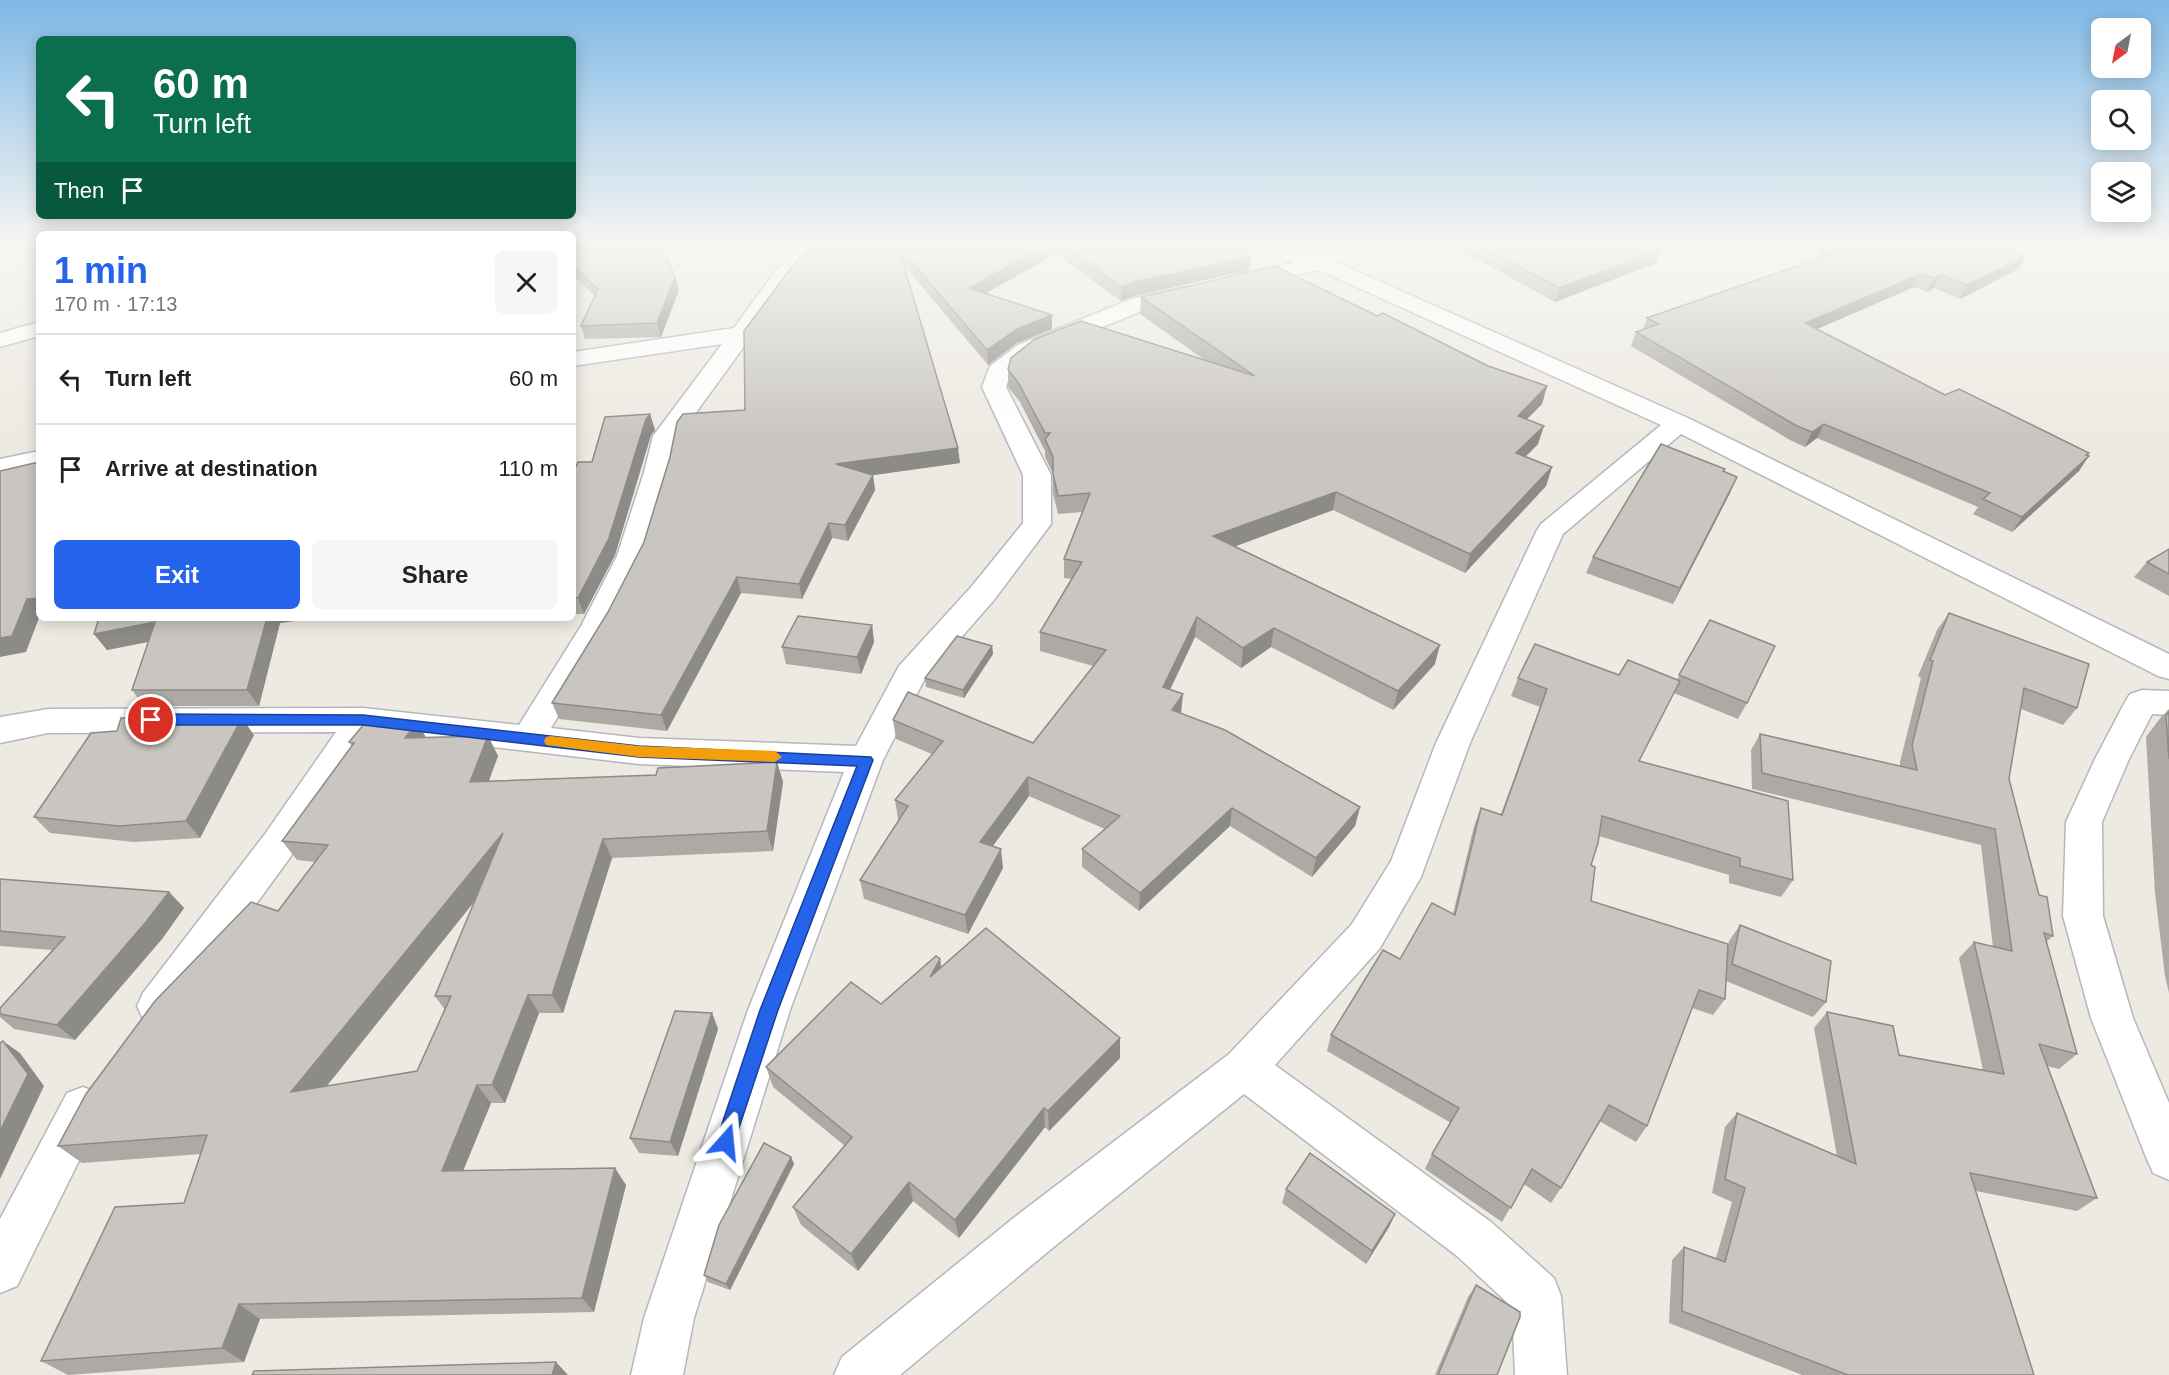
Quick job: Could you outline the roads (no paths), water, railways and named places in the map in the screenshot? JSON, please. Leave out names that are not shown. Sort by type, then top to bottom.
[{"type":"street","points":[[528,738],[596,627],[632,556],[658,472],[666,436],[760,307]]},
{"type":"street","points":[[657,1375],[669,1318],[769,1010],[866,760],[912,674],[983,593],[1037,524],[1037,475],[994,387],[999,371],[1026,350],[1132,307]]},
{"type":"street","points":[[1420,307],[1679,423],[2169,668]]},
{"type":"street","points":[[0,340],[36,330]]},
{"type":"street","points":[[576,359],[739,334]]},
{"type":"street","points":[[860,1375],[1033,1233],[1244,1068],[1366,936],[1408,866],[1453,743],[1551,530],[1679,423]]},
{"type":"street","points":[[0,467],[36,460]]},
{"type":"street","points":[[2169,702],[2142,702],[2112,759],[2084,822],[2083,916],[2112,1018],[2169,1157]]},
{"type":"street","points":[[0,730],[48,721],[363,720],[639,751],[866,760]]},
{"type":"street","points":[[134,1038],[278,845],[363,720]]},
{"type":"street","points":[[1244,1068],[1474,1239],[1536,1296],[1541,1375]]},
{"type":"street","points":[[0,1269],[90,1095],[105,1076]]}]
